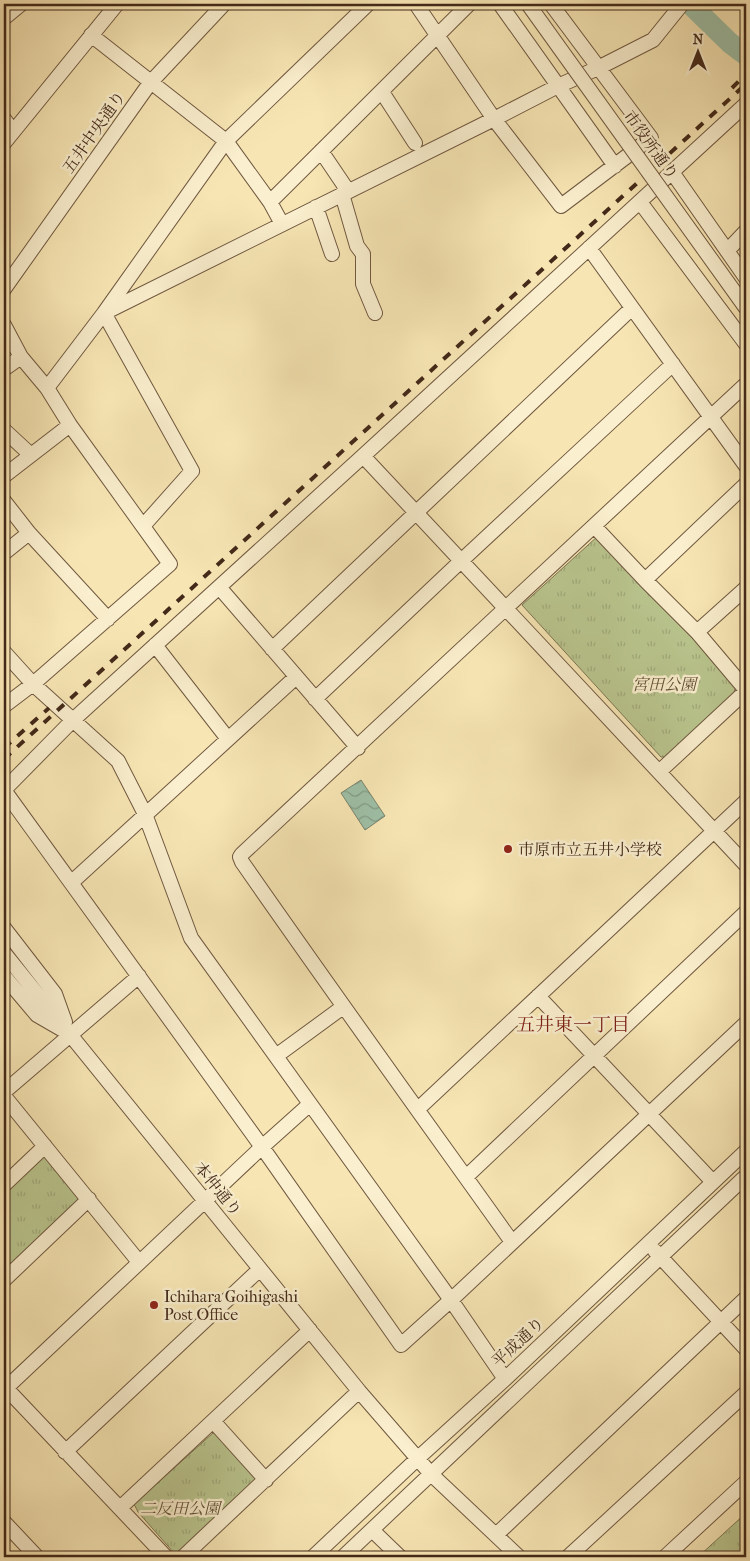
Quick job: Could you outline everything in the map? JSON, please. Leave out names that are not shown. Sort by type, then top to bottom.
[{"type":"street","points":[[4,18],[21,4]]},
{"type":"street","points":[[4,143],[117,4]]},
{"type":"street","name":"五井中央通り","points":[[4,289],[150,83],[224,4]]},
{"type":"street","points":[[48,388],[104,313],[226,141],[368,4]]},
{"type":"street","points":[[416,4],[494,119],[561,206],[651,138],[552,4]]},
{"type":"street","points":[[270,202],[469,4]]},
{"type":"street","points":[[500,4],[615,166]]},
{"type":"street","name":"市役所通り","points":[[528,4],[746,308]]},
{"type":"street","points":[[104,313],[654,40],[682,4]]},
{"type":"street","points":[[91,35],[226,141],[270,202],[282,224]]},
{"type":"street","points":[[382,92],[415,143]]},
{"type":"street","points":[[744,109],[672,172],[72,720],[4,790],[262,1147],[401,1345],[746,1023]]},
{"type":"street","points":[[4,119],[13,131]]},
{"type":"street","points":[[321,151],[345,193],[357,246],[362,254],[363,284],[375,313]]},
{"type":"street","points":[[672,172],[746,278]]},
{"type":"street","points":[[640,202],[746,344]]},
{"type":"street","points":[[316,207],[332,254]]},
{"type":"street","points":[[727,251],[746,231]]},
{"type":"street","points":[[589,248],[746,466]]},
{"type":"street","points":[[272,649],[632,308]]},
{"type":"street","points":[[104,313],[192,471],[143,526]]},
{"type":"street","points":[[4,326],[21,357],[48,388],[70,425],[170,564],[4,706]]},
{"type":"street","points":[[4,369],[21,357]]},
{"type":"street","points":[[315,699],[673,364]]},
{"type":"street","points":[[512,1242],[343,1007],[240,857],[746,384]]},
{"type":"street","points":[[4,476],[70,425]]},
{"type":"street","points":[[4,430],[31,455]]},
{"type":"street","points":[[363,456],[746,865]]},
{"type":"street","points":[[644,580],[746,484]]},
{"type":"street","points":[[4,501],[29,533],[108,619]]},
{"type":"street","points":[[594,526],[644,580],[697,632],[746,690],[659,772]]},
{"type":"street","points":[[4,553],[29,533]]},
{"type":"street","points":[[219,587],[358,748]]},
{"type":"street","points":[[697,632],[746,588]]},
{"type":"street","points":[[155,645],[228,739]]},
{"type":"street","points":[[4,652],[32,684],[118,761],[145,814],[191,938],[451,1300],[505,1379]]},
{"type":"street","points":[[72,882],[296,677]]},
{"type":"street","points":[[418,1109],[746,801]]},
{"type":"street","points":[[466,1177],[746,912]]},
{"type":"street","points":[[4,928],[55,994],[70,1034]]},
{"type":"street","name":"本仲通り","points":[[4,953],[359,1391],[431,1474],[519,1557]]},
{"type":"street","points":[[4,976],[37,1015],[70,1034]]},
{"type":"street","points":[[4,1092],[138,976]]},
{"type":"street","points":[[538,996],[713,1182]]},
{"type":"street","points":[[276,1056],[343,1007]]},
{"type":"street","points":[[4,1096],[139,1262]]},
{"type":"street","points":[[166,1557],[4,1388],[310,1104]]},
{"type":"street","points":[[4,1185],[45,1146]]},
{"type":"street","name":"平成通り","points":[[313,1557],[746,1151]]},
{"type":"street","points":[[343,1557],[746,1176]]},
{"type":"street","points":[[4,1280],[89,1199]]},
{"type":"street","points":[[648,1244],[746,1348]]},
{"type":"street","points":[[65,1452],[260,1269]]},
{"type":"street","points":[[496,1535],[746,1298]]},
{"type":"street","points":[[120,1508],[310,1330]]},
{"type":"street","points":[[183,1557],[359,1391]]},
{"type":"street","points":[[568,1557],[746,1393]]},
{"type":"street","points":[[213,1421],[266,1480]]},
{"type":"street","points":[[665,1557],[746,1482]]},
{"type":"street","points":[[4,1522],[37,1557]]},
{"type":"street","points":[[372,1530],[400,1557]]},
{"type":"green space","name":"宮田公園","points":[[598,536],[736,685],[734,693],[667,757],[661,757],[522,605]]},
{"type":"green space","points":[[44,1155],[80,1198],[4,1273],[4,1193]]},
{"type":"green space","name":"二反田公園","points":[[213,1433],[220,1433],[258,1476],[181,1555],[175,1554],[138,1512],[134,1504]]},
{"type":"green space","points":[[746,1513],[746,1557],[698,1557]]},
{"type":"water","points":[[361,780],[385,816],[365,830],[341,793]]},
{"type":"waterway","points":[[690,4],[730,43],[746,55]]},
{"type":"railway","points":[[732,88],[746,74]]},
{"type":"railway","points":[[4,759],[746,84]]},
{"type":"railway","points":[[4,748],[49,708]]},
{"type":"place","name":"市原市立五井小学校","points":[[508,849]]},
{"type":"place","name":"Ichihara Goihigashi Post Office","points":[[154,1305]]},
{"type":"district","name":"五井東一丁目","points":[[573,1025]]}]
